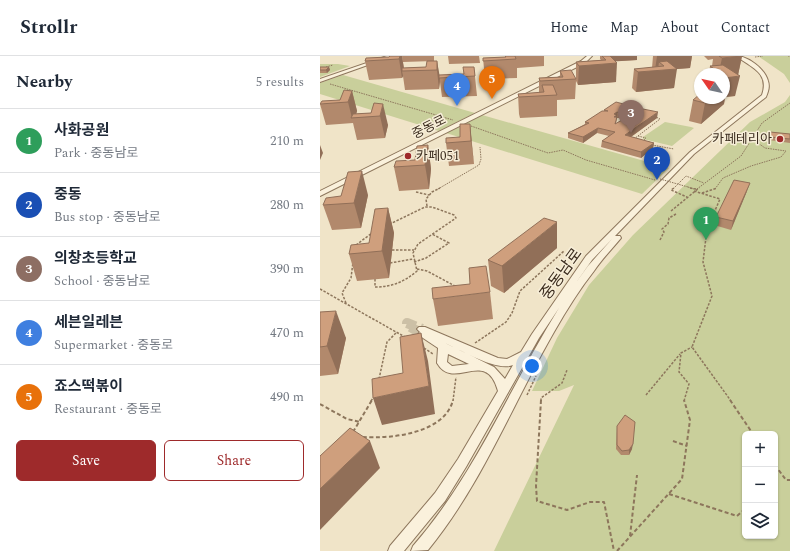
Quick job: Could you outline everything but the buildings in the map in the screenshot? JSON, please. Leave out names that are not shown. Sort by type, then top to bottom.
[{"type":"street","points":[[320,81],[391,56]]},
{"type":"street","name":"중동로","points":[[320,194],[583,62],[590,56]]},
{"type":"street","name":"중동남로","points":[[395,551],[440,496],[462,463],[535,336],[595,252],[695,150],[764,96],[767,85],[764,75],[754,66],[738,56]]},
{"type":"street","name":"중동남로","points":[[418,551],[454,504],[470,479],[546,336],[598,258],[698,153],[770,96],[773,85],[769,75],[759,65],[747,57]]},
{"type":"street","points":[[503,391],[497,376],[481,366],[443,347],[420,330],[497,362],[508,362],[525,354]]},
{"type":"street","points":[[443,347],[442,363],[449,369],[455,371],[481,366]]},
{"type":"path","points":[[747,57],[763,56]]},
{"type":"path","points":[[321,68],[333,64]]},
{"type":"path","points":[[326,82],[454,121]]},
{"type":"path","points":[[671,211],[704,183],[741,156],[762,123],[790,103]]},
{"type":"path","points":[[624,109],[637,112]]},
{"type":"path","points":[[635,140],[634,139],[638,135],[660,120],[650,116]]},
{"type":"path","points":[[467,125],[548,153],[563,150],[586,160],[656,180]]},
{"type":"path","points":[[638,135],[646,138],[642,142]]},
{"type":"path","points":[[751,140],[760,140],[768,136],[776,136]]},
{"type":"path","points":[[702,193],[717,188],[723,178],[751,166],[781,157],[786,152],[765,148],[758,143],[760,140]]},
{"type":"path","points":[[649,144],[674,149]]},
{"type":"path","points":[[427,206],[426,201],[428,195],[479,165],[481,159],[480,147]]},
{"type":"path","points":[[687,197],[671,190],[686,176],[704,183]]},
{"type":"path","points":[[660,179],[697,189]]},
{"type":"path","points":[[646,395],[681,353],[692,347],[704,320],[712,296],[703,262],[707,229],[720,199],[694,191]]},
{"type":"path","points":[[416,192],[428,195]]},
{"type":"path","points":[[389,225],[427,206],[454,215],[456,218],[454,221],[421,241],[414,250],[414,262],[417,269]]},
{"type":"path","points":[[660,240],[664,232],[662,229],[668,224],[669,218],[676,214]]},
{"type":"path","points":[[712,217],[717,218]]},
{"type":"path","points":[[699,226],[707,229]]},
{"type":"path","points":[[355,249],[359,242],[376,231]]},
{"type":"path","points":[[414,262],[426,258],[449,243],[432,234]]},
{"type":"path","points":[[392,250],[414,250]]},
{"type":"path","points":[[476,347],[475,343],[506,322],[520,291],[564,251]]},
{"type":"path","points":[[346,303],[342,294],[351,278],[354,256]]},
{"type":"path","points":[[390,263],[414,259]]},
{"type":"path","points":[[375,279],[375,287],[393,285],[412,275],[417,269]]},
{"type":"path","points":[[417,269],[427,272],[458,287]]},
{"type":"path","points":[[320,289],[410,340]]},
{"type":"path","points":[[378,383],[387,342],[397,332]]},
{"type":"path","points":[[692,347],[751,431]]},
{"type":"path","points":[[423,348],[435,358]]},
{"type":"path","points":[[617,551],[682,479],[690,420],[684,400],[690,384],[679,372],[681,353]]},
{"type":"path","points":[[567,370],[562,383],[541,398],[536,486],[537,501],[567,510],[590,502],[604,502],[609,516],[609,537],[614,551]]},
{"type":"path","points":[[451,376],[460,376]]},
{"type":"path","points":[[361,437],[419,432],[435,425],[442,419],[451,405],[455,395],[456,376]]},
{"type":"path","points":[[525,398],[536,376]]},
{"type":"path","points":[[356,435],[352,433],[360,422],[375,393]]},
{"type":"path","points":[[320,404],[347,419],[360,422]]},
{"type":"path","points":[[673,441],[687,446]]},
{"type":"path","points":[[776,467],[786,480],[790,480]]},
{"type":"path","points":[[630,536],[637,474]]},
{"type":"path","points":[[668,493],[737,516],[742,512]]},
{"type":"green space","points":[[758,56],[790,56],[790,83],[784,74]]},
{"type":"green space","points":[[320,64],[338,64],[350,66],[320,77]]},
{"type":"green space","points":[[343,75],[475,113],[439,131],[320,94],[320,83]]},
{"type":"green space","points":[[790,95],[790,551],[494,551],[574,385],[559,391],[532,391],[557,338],[589,285],[633,235],[750,122],[785,102]]},
{"type":"green space","points":[[482,115],[669,168],[642,194],[446,133]]},
{"type":"green space","points":[[665,122],[694,128],[672,146],[643,139],[643,137]]},
{"type":"tunnel","points":[[419,332],[407,325],[407,323],[422,329]]},
{"type":"place","name":"죠스떡볶이","points":[[492,99]]},
{"type":"place","name":"세븐일레븐","points":[[457,106]]},
{"type":"place","name":"의창초등학교","points":[[631,133]]},
{"type":"place","name":"카페테리아","points":[[780,139]]},
{"type":"place","name":"카페051","points":[[408,156]]},
{"type":"place","name":"중동","points":[[657,180]]},
{"type":"place","name":"사화공원","points":[[706,240]]}]
